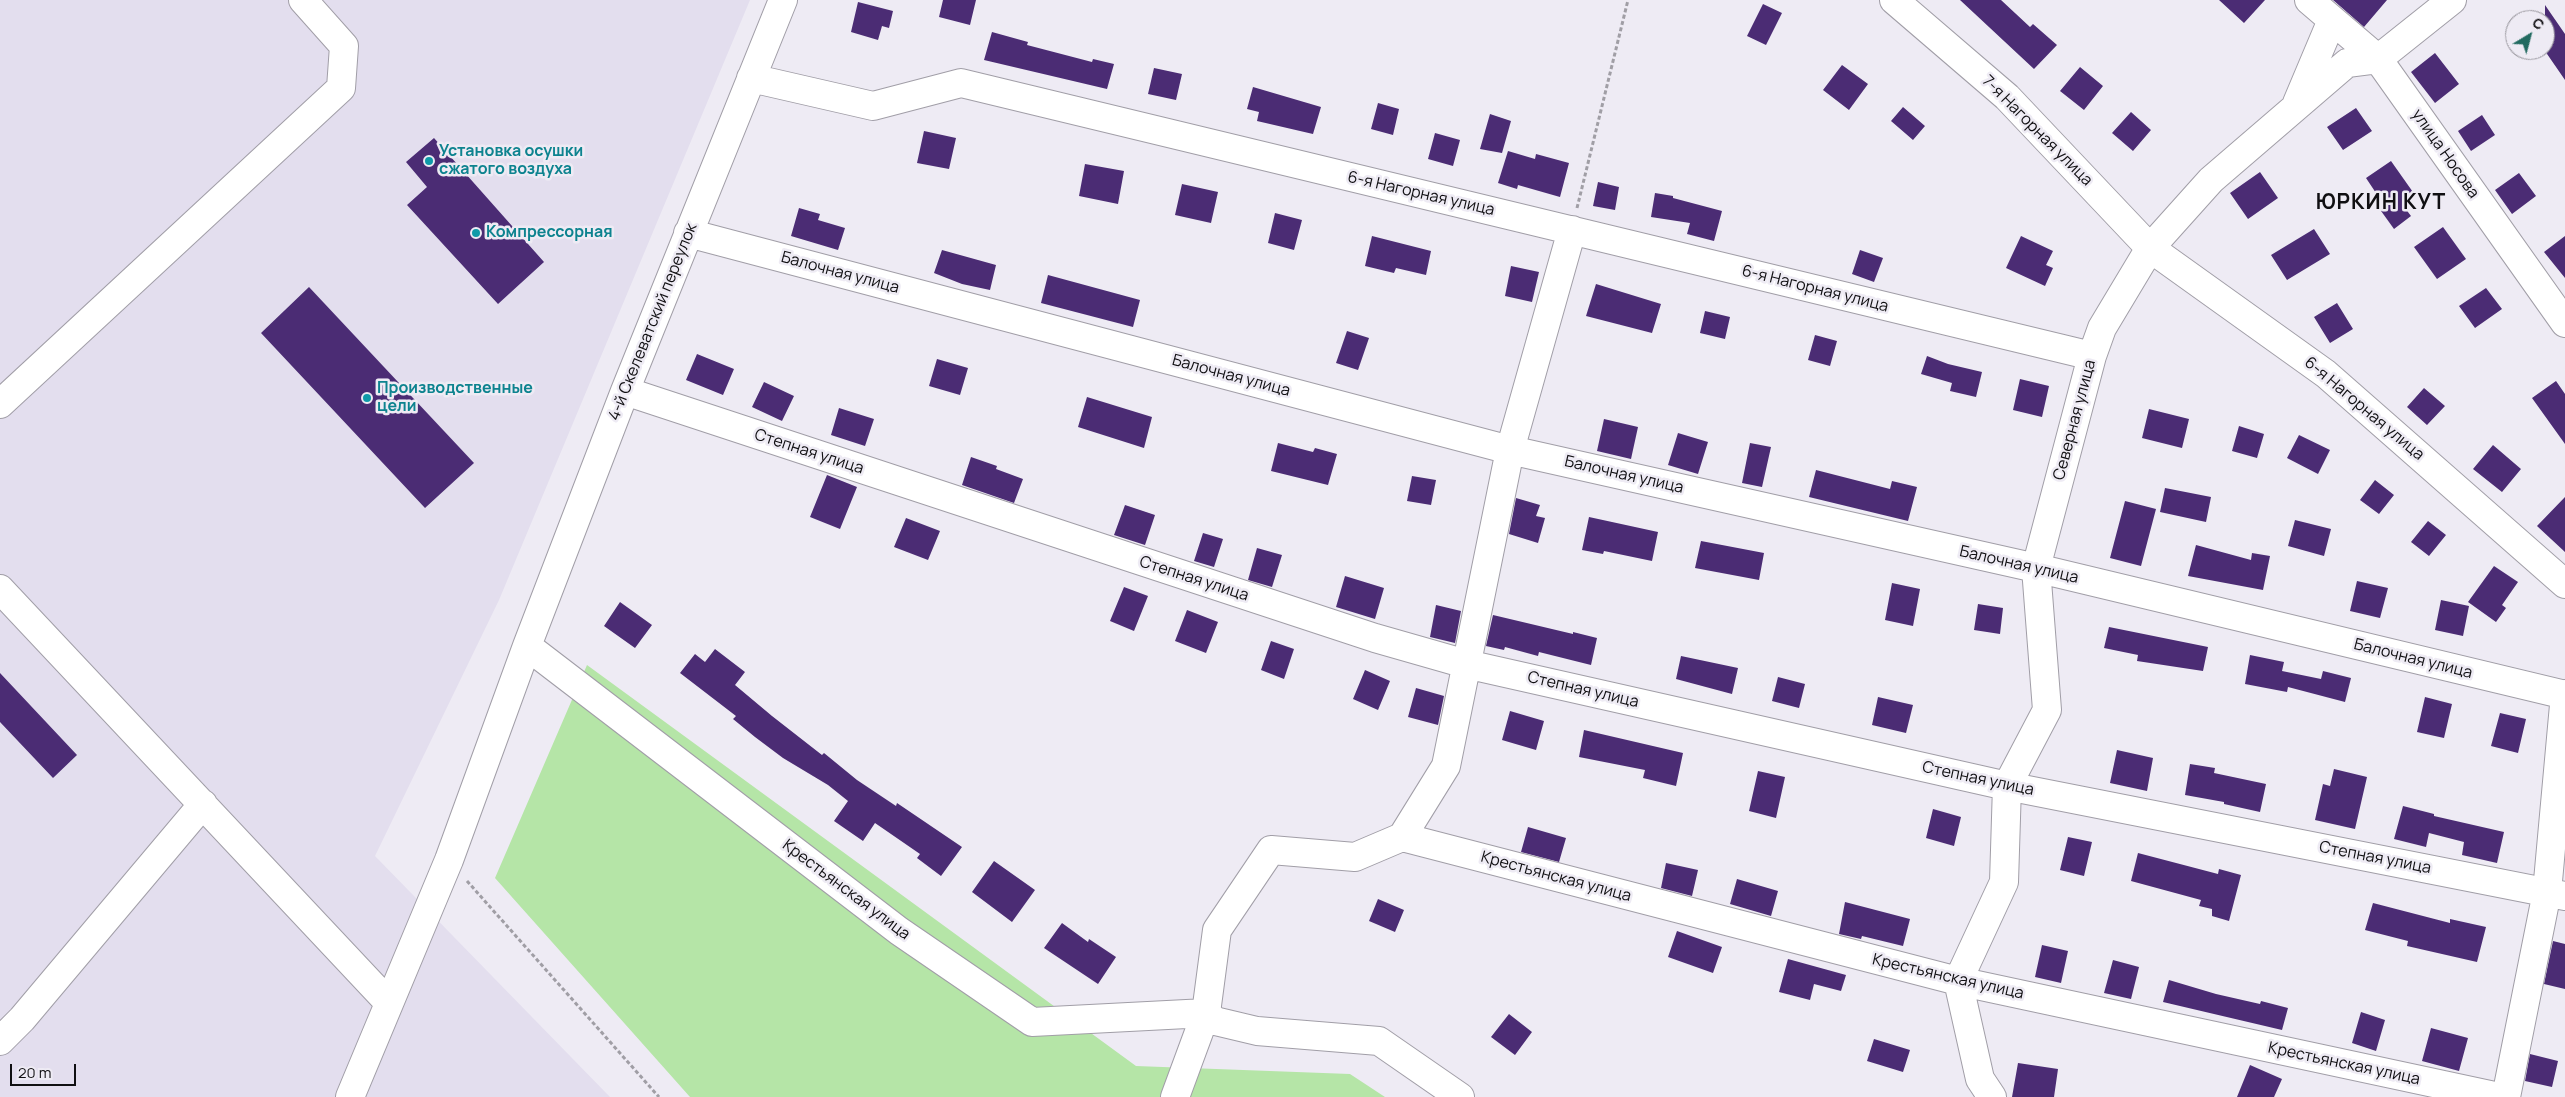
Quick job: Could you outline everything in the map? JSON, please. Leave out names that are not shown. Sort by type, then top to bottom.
[{"type":"street","points":[[0,404],[341,88],[344,46],[303,0]]},
{"type":"street","name":"4-й Скелеватский переулок","points":[[350,1097],[449,860],[527,646],[625,391],[783,0]]},
{"type":"street","name":"7-я Нагорная улица","points":[[1894,0],[2007,96],[2150,248]]},
{"type":"street","name":"улица Носова","points":[[2308,0],[2378,59],[2565,323]]},
{"type":"street","points":[[2378,59],[2452,0]]},
{"type":"street","points":[[2296,106],[2332,20]]},
{"type":"street","name":"Северная улица","points":[[1958,981],[2004,882],[2007,786],[2047,710],[2036,568],[2092,356],[2102,328],[2150,248],[2211,180],[2347,63],[2378,59]]},
{"type":"street","name":"6-я Нагорная улица","points":[[751,78],[873,106],[961,84],[2092,356]]},
{"type":"street","points":[[1175,1097],[1206,1013],[1217,930],[1271,850],[1355,857],[1402,837],[1446,766],[1510,450],[1572,230]]},
{"type":"street","name":"Балочная улица","points":[[688,233],[1510,450],[2036,568],[2565,695]]},
{"type":"street","name":"6-я Нагорная улица","points":[[2150,248],[2326,374],[2565,584]]},
{"type":"street","name":"Степная улица","points":[[625,391],[1375,638],[1466,664],[2007,786],[2556,894]]},
{"type":"street","points":[[0,589],[389,1003]]},
{"type":"street","name":"Крестьянская улица","points":[[527,646],[899,931],[1032,1022],[1206,1013]]},
{"type":"street","points":[[2506,1097],[2556,894],[2565,695]]},
{"type":"street","points":[[0,1041],[22,1019],[203,804]]},
{"type":"street","name":"Крестьянская улица","points":[[1402,837],[1958,981],[2499,1097]]},
{"type":"street","points":[[1958,981],[1980,1079],[1992,1097]]},
{"type":"street","points":[[1206,1013],[1215,1021],[1257,1031],[1379,1041],[1460,1097]]},
{"type":"path","points":[[1572,230],[1628,0]]},
{"type":"path","points":[[449,860],[659,1097]]},
{"type":"shaded area","points":[[0,0],[750,0],[499,600],[375,856],[610,1097],[0,1097]]},
{"type":"green space","points":[[587,665],[1136,1066],[1350,1074],[1385,1097],[690,1097],[495,878]]},
{"type":"building","points":[[943,0],[976,0],[970,25],[939,17]]},
{"type":"building","points":[[1960,0],[2001,0],[2030,27],[2033,24],[2057,45],[2034,69]]},
{"type":"building","points":[[2219,0],[2265,0],[2244,23]]},
{"type":"building","points":[[2333,0],[2387,0],[2364,27]]},
{"type":"building","points":[[858,2],[893,11],[889,28],[882,26],[878,40],[851,32]]},
{"type":"building","points":[[1763,4],[1782,13],[1766,45],[1747,36]]},
{"type":"building","points":[[2555,20],[2565,34],[2565,80],[2551,60],[2555,60]]},
{"type":"building","points":[[992,32],[1028,42],[1027,45],[1092,62],[1093,59],[1114,64],[1107,89],[984,60]]},
{"type":"building","points":[[2435,53],[2459,84],[2435,103],[2411,72]]},
{"type":"building","points":[[1842,65],[1868,84],[1849,110],[1823,90]]},
{"type":"building","points":[[2080,67],[2103,86],[2084,110],[2060,91]]},
{"type":"building","points":[[1154,68],[1182,74],[1176,100],[1148,94]]},
{"type":"building","points":[[1253,87],[1321,107],[1313,134],[1257,121],[1259,112],[1247,109]]},
{"type":"building","points":[[1378,103],[1399,109],[1393,135],[1371,129]]},
{"type":"building","points":[[1903,107],[1925,126],[1913,140],[1891,121]]},
{"type":"building","points":[[2356,108],[2372,131],[2343,150],[2327,127]]},
{"type":"building","points":[[2131,112],[2151,130],[2133,151],[2112,133]]},
{"type":"building","points":[[1490,114],[1511,121],[1502,153],[1480,149]]},
{"type":"building","points":[[2482,115],[2495,135],[2471,151],[2458,131]]},
{"type":"building","points":[[924,131],[956,138],[949,169],[917,163]]},
{"type":"building","points":[[1435,133],[1460,140],[1453,166],[1428,159]]},
{"type":"building","name":"Компрессорная","points":[[434,138],[544,262],[498,304],[407,205],[427,187],[406,162]]},
{"type":"building","points":[[1508,151],[1535,159],[1536,154],[1569,163],[1560,197],[1518,185],[1517,189],[1498,183]]},
{"type":"building","points":[[2391,161],[2415,195],[2402,204],[2411,216],[2394,229],[2371,197],[2376,193],[2366,178]]},
{"type":"building","points":[[1085,164],[1124,171],[1118,204],[1079,196]]},
{"type":"building","points":[[2260,172],[2278,198],[2248,219],[2230,193]]},
{"type":"building","points":[[2519,173],[2536,196],[2512,214],[2495,190]]},
{"type":"building","points":[[1598,182],[1619,187],[1615,210],[1593,206]]},
{"type":"building","points":[[1182,184],[1218,192],[1211,223],[1175,215]]},
{"type":"building","points":[[1655,193],[1673,196],[1673,198],[1722,211],[1714,241],[1687,234],[1690,223],[1651,217]]},
{"type":"building","points":[[799,208],[820,214],[818,220],[845,228],[838,250],[791,236]]},
{"type":"building","points":[[1275,213],[1302,220],[1294,250],[1268,243]]},
{"type":"building","points":[[2443,227],[2466,259],[2437,279],[2414,247]]},
{"type":"building","points":[[2314,229],[2330,254],[2287,280],[2271,255]]},
{"type":"building","points":[[1372,236],[1431,251],[1426,275],[1396,268],[1394,273],[1365,266]]},
{"type":"building","points":[[2021,236],[2053,251],[2046,265],[2053,268],[2045,286],[2006,268]]},
{"type":"building","points":[[2565,236],[2565,278],[2544,252]]},
{"type":"building","points":[[942,250],[996,265],[990,290],[962,284],[934,273]]},
{"type":"building","points":[[1860,250],[1883,258],[1874,282],[1852,274]]},
{"type":"building","points":[[1511,266],[1539,272],[1532,302],[1505,296]]},
{"type":"building","points":[[1048,275],[1140,300],[1133,327],[1041,303]]},
{"type":"building","points":[[1596,284],[1661,304],[1652,333],[1586,316]]},
{"type":"building","name":"Производственные цели","points":[[309,287],[474,463],[425,508],[261,333]]},
{"type":"building","points":[[2486,288],[2502,309],[2475,328],[2459,306]]},
{"type":"building","points":[[2337,303],[2353,329],[2330,343],[2314,317]]},
{"type":"building","points":[[1705,311],[1730,317],[1725,339],[1700,333]]},
{"type":"building","points":[[1347,331],[1369,338],[1358,370],[1336,363]]},
{"type":"building","points":[[1815,335],[1837,341],[1830,366],[1808,360]]},
{"type":"building","points":[[697,354],[734,369],[723,395],[686,380]]},
{"type":"building","points":[[1927,356],[1948,364],[1982,372],[1976,397],[1950,391],[1952,383],[1921,374]]},
{"type":"building","points":[[937,359],[968,368],[960,395],[929,386]]},
{"type":"building","points":[[2020,379],[2049,386],[2042,417],[2013,410]]},
{"type":"building","points":[[2556,381],[2565,394],[2565,444],[2532,398]]},
{"type":"building","points":[[764,382],[794,396],[782,421],[752,407]]},
{"type":"building","points":[[2424,388],[2445,406],[2427,425],[2407,407]]},
{"type":"building","points":[[1087,397],[1152,417],[1144,448],[1078,427]]},
{"type":"building","points":[[839,408],[874,419],[865,446],[831,435]]},
{"type":"building","points":[[2149,409],[2189,419],[2182,448],[2142,438]]},
{"type":"building","points":[[1604,419],[1638,427],[1631,459],[1597,451]]},
{"type":"building","points":[[2239,426],[2264,434],[2257,458],[2232,451]]},
{"type":"building","points":[[1678,433],[1708,442],[1698,474],[1668,465]]},
{"type":"building","points":[[2299,435],[2330,450],[2318,474],[2287,458]]},
{"type":"building","points":[[1278,443],[1313,452],[1315,448],[1337,454],[1328,485],[1271,471]]},
{"type":"building","points":[[1750,443],[1771,447],[1762,487],[1742,483]]},
{"type":"building","points":[[2493,445],[2521,469],[2502,492],[2473,469]]},
{"type":"building","points":[[971,457],[997,466],[996,469],[1023,479],[1014,503],[962,485]]},
{"type":"building","points":[[1816,470],[1890,489],[1892,481],[1917,487],[1908,521],[1809,497]]},
{"type":"building","points":[[827,475],[857,487],[840,529],[810,517]]},
{"type":"building","points":[[1412,476],[1436,480],[1431,505],[1407,501]]},
{"type":"building","points":[[2375,480],[2394,495],[2379,514],[2360,500]]},
{"type":"building","points":[[2165,488],[2211,497],[2206,522],[2160,512]]},
{"type":"building","points":[[2565,497],[2565,552],[2537,526]]},
{"type":"building","points":[[1516,498],[1540,505],[1536,516],[1545,518],[1538,543],[1509,534]]},
{"type":"building","points":[[2125,501],[2156,509],[2141,566],[2110,558]]},
{"type":"building","points":[[1125,505],[1155,515],[1145,545],[1114,535]]},
{"type":"building","points":[[1589,517],[1658,532],[1652,561],[1604,551],[1603,554],[1582,550]]},
{"type":"building","points":[[906,518],[940,531],[928,560],[894,547]]},
{"type":"building","points":[[2295,520],[2331,529],[2324,556],[2288,546]]},
{"type":"building","points":[[2428,521],[2446,535],[2429,556],[2411,542]]},
{"type":"building","points":[[1203,533],[1223,539],[1214,567],[1194,561]]},
{"type":"building","points":[[1701,541],[1764,553],[1759,580],[1695,568]]},
{"type":"building","points":[[2196,545],[2251,560],[2252,553],[2270,556],[2263,590],[2188,576]]},
{"type":"building","points":[[1257,548],[1282,555],[1272,587],[1248,580]]},
{"type":"building","points":[[2494,566],[2518,582],[2502,605],[2506,608],[2496,622],[2468,602]]},
{"type":"building","points":[[1345,576],[1384,588],[1375,619],[1336,607]]},
{"type":"building","points":[[2357,581],[2388,588],[2380,618],[2350,611]]},
{"type":"building","points":[[1892,583],[1920,589],[1913,626],[1885,620]]},
{"type":"building","points":[[1124,587],[1148,596],[1134,631],[1110,621]]},
{"type":"building","points":[[2441,600],[2469,606],[2463,636],[2435,630]]},
{"type":"building","points":[[620,602],[652,625],[635,648],[604,626]]},
{"type":"building","points":[[1978,604],[2003,608],[2000,634],[1974,630]]},
{"type":"building","points":[[1436,605],[1461,611],[1455,643],[1430,637]]},
{"type":"building","points":[[1187,610],[1218,622],[1206,653],[1175,641]]},
{"type":"building","points":[[1493,615],[1597,638],[1591,665],[1539,652],[1538,656],[1505,647],[1504,650],[1486,646]]},
{"type":"building","points":[[2109,627],[2208,647],[2203,671],[2137,661],[2138,655],[2104,648]]},
{"type":"building","points":[[1271,641],[1294,649],[1284,679],[1261,670]]},
{"type":"building","points":[[715,649],[745,672],[735,685],[772,716],[822,755],[824,753],[857,780],[896,806],[897,803],[962,847],[941,876],[917,858],[920,854],[875,823],[863,841],[834,821],[848,801],[828,785],[783,758],[755,737],[733,719],[736,716],[680,673],[695,654],[705,662]]},
{"type":"building","points":[[2250,655],[2284,662],[2282,671],[2321,679],[2323,671],[2351,678],[2345,702],[2288,687],[2287,692],[2245,684]]},
{"type":"building","points":[[1681,656],[1738,668],[1732,694],[1676,679]]},
{"type":"building","points":[[1365,670],[1390,681],[1378,710],[1353,699]]},
{"type":"building","points":[[0,673],[77,755],[53,778],[0,722]]},
{"type":"building","points":[[1778,677],[1805,684],[1799,708],[1772,701]]},
{"type":"building","points":[[1416,688],[1444,696],[1438,725],[1408,717]]},
{"type":"building","points":[[1878,697],[1913,705],[1906,733],[1872,725]]},
{"type":"building","points":[[2425,697],[2452,704],[2444,738],[2417,732]]},
{"type":"building","points":[[1510,711],[1544,721],[1536,750],[1502,740]]},
{"type":"building","points":[[2500,713],[2526,719],[2518,753],[2491,746]]},
{"type":"building","points":[[1584,730],[1683,753],[1676,786],[1643,778],[1645,770],[1579,757]]},
{"type":"building","points":[[2117,750],[2153,758],[2147,791],[2110,783]]},
{"type":"building","points":[[2190,764],[2215,768],[2214,773],[2266,784],[2260,812],[2224,804],[2224,802],[2185,795]]},
{"type":"building","points":[[2334,769],[2367,777],[2355,829],[2315,820],[2323,784],[2330,786]]},
{"type":"building","points":[[1758,771],[1785,777],[1776,818],[1749,811]]},
{"type":"building","points":[[2403,806],[2434,814],[2434,816],[2504,832],[2497,863],[2462,855],[2464,842],[2429,833],[2426,847],[2394,839]]},
{"type":"building","points":[[1933,809],[1961,817],[1954,846],[1926,838]]},
{"type":"building","points":[[1528,827],[1566,838],[1559,862],[1521,852]]},
{"type":"building","points":[[2068,837],[2092,842],[2084,876],[2060,870]]},
{"type":"building","points":[[2138,853],[2218,874],[2219,869],[2241,875],[2229,921],[2212,916],[2212,909],[2199,906],[2201,900],[2131,881]]},
{"type":"building","points":[[994,861],[1035,890],[1012,922],[972,892]]},
{"type":"building","points":[[1666,863],[1698,870],[1692,896],[1661,888]]},
{"type":"building","points":[[1737,879],[1778,891],[1771,916],[1730,904]]},
{"type":"building","points":[[1378,899],[1404,910],[1395,932],[1369,921]]},
{"type":"building","points":[[1845,902],[1910,919],[1903,946],[1862,936],[1861,939],[1839,934]]},
{"type":"building","points":[[2373,903],[2450,923],[2450,919],[2486,927],[2477,962],[2407,946],[2408,941],[2365,930]]},
{"type":"building","points":[[1062,923],[1088,942],[1089,939],[1116,957],[1098,984],[1044,948]]},
{"type":"building","points":[[1677,931],[1722,947],[1713,973],[1668,957]]},
{"type":"building","points":[[2553,941],[2565,944],[2565,989],[2544,984]]},
{"type":"building","points":[[2042,945],[2068,951],[2061,983],[2035,977]]},
{"type":"building","points":[[1788,959],[1846,975],[1841,991],[1814,984],[1810,1000],[1779,992]]},
{"type":"building","points":[[2113,960],[2139,967],[2131,999],[2104,993]]},
{"type":"building","points":[[2169,980],[2216,994],[2260,1004],[2261,1001],[2288,1008],[2282,1030],[2163,1002]]},
{"type":"building","points":[[2361,1012],[2385,1020],[2376,1051],[2352,1043]]},
{"type":"building","points":[[1509,1014],[1532,1032],[1515,1055],[1491,1037]]},
{"type":"building","points":[[2431,1028],[2468,1038],[2459,1071],[2422,1061]]},
{"type":"building","points":[[1874,1039],[1910,1050],[1903,1072],[1867,1061]]},
{"type":"building","points":[[2530,1054],[2558,1061],[2552,1087],[2525,1081]]},
{"type":"building","points":[[2018,1063],[2058,1069],[2054,1097],[2012,1097]]},
{"type":"building","points":[[2250,1065],[2282,1079],[2274,1097],[2237,1097]]},
{"type":"place","name":"Установка осушки сжатого воздуха","points":[[429,161]]},
{"type":"place","name":"Компрессорная","points":[[476,233]]},
{"type":"place","name":"Производственные цели","points":[[367,398]]},
{"type":"district","name":"ЮРКИН КУТ","points":[[2381,203]]}]
